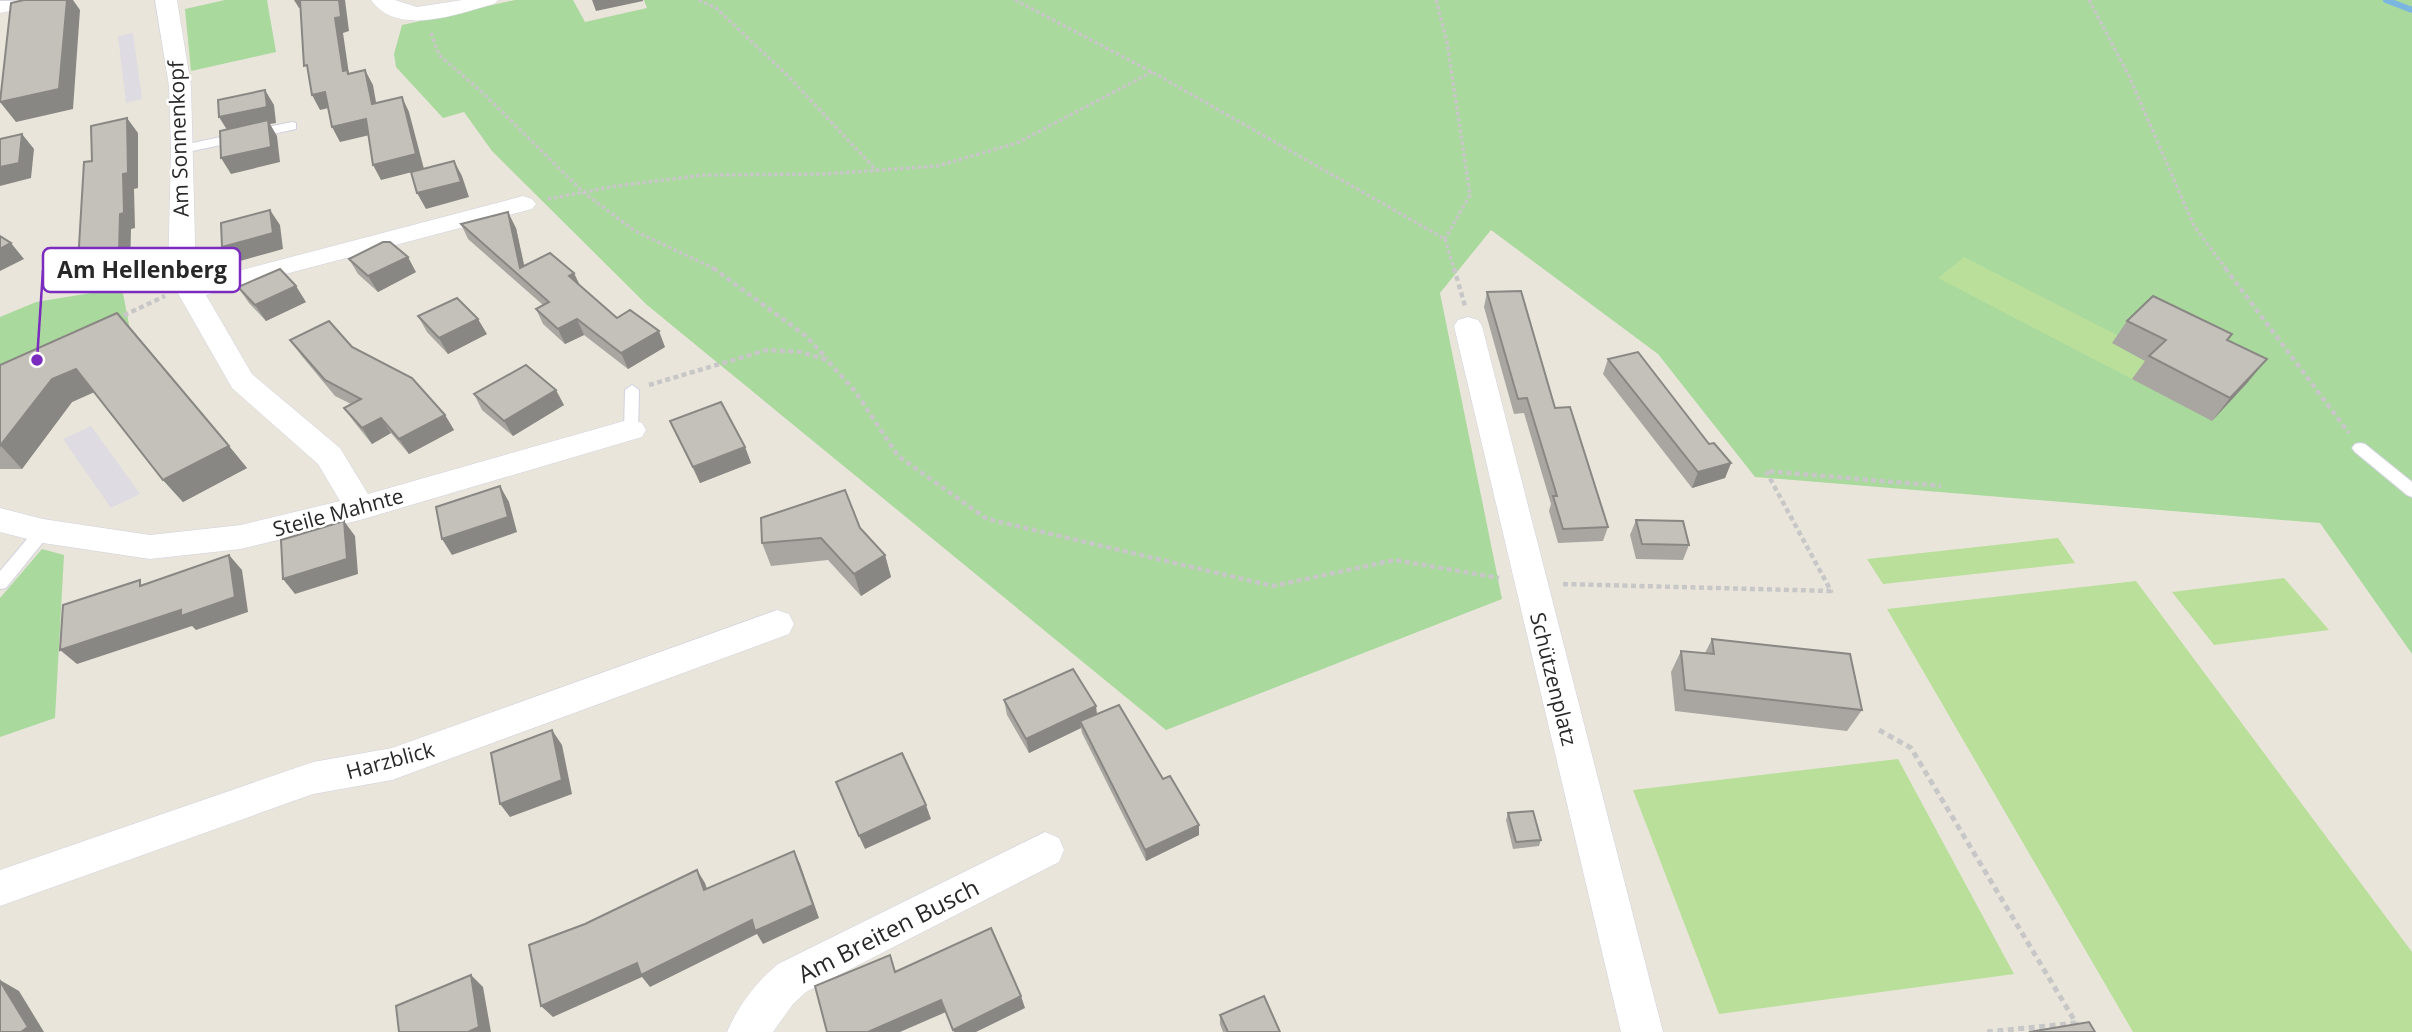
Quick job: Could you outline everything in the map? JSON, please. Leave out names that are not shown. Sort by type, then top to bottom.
[{"type":"street","points":[[0,7],[41,0]]},
{"type":"street","name":"Am Sonnenkopf","points":[[166,0],[180,86],[183,149],[181,276],[186,289],[242,382],[329,456],[360,508]]},
{"type":"street","points":[[382,0],[394,11],[423,14],[487,0]]},
{"type":"street","points":[[186,289],[219,285],[523,204]]},
{"type":"street","name":"Schützenplatz","points":[[1468,326],[1529,583],[1642,1032]]},
{"type":"street","name":"Steile Mahnte","points":[[0,520],[43,531],[150,547],[241,537],[360,508],[631,430]]},
{"type":"street","name":"Harzblick","points":[[0,888],[313,778],[392,764],[777,624]]},
{"type":"street","name":"Am Breiten Busch","points":[[748,1032],[778,990],[792,978],[1045,850]]},
{"type":"lane","points":[[183,149],[292,126]]},
{"type":"lane","name":"Steile Mahnte","points":[[631,430],[632,390]]},
{"type":"lane","points":[[2360,448],[2412,491]]},
{"type":"lane","points":[[0,583],[43,531]]},
{"type":"path","points":[[699,0],[716,9],[787,75],[877,171]]},
{"type":"path","points":[[1015,0],[1152,72],[1445,239],[1463,291],[1468,326]]},
{"type":"path","points":[[1436,0],[1447,42],[1470,195],[1445,239]]},
{"type":"path","points":[[2089,0],[2129,76],[2194,226],[2360,448]]},
{"type":"path","points":[[423,14],[439,55],[484,94],[583,192],[635,231],[705,262],[806,336],[855,391],[898,456],[987,519],[1273,586],[1395,560],[1529,583],[1831,591],[1766,471],[1941,486]]},
{"type":"path","points":[[523,204],[583,192],[704,175],[877,171],[937,166],[1017,142],[1152,72]]},
{"type":"path","points":[[106,325],[186,289]]},
{"type":"path","points":[[632,390],[767,350],[801,352],[827,360]]},
{"type":"path","points":[[1879,730],[1911,748],[2082,1032]]},
{"type":"path","points":[[1987,1032],[2076,1023]]},
{"type":"shaded area","points":[[133,33],[142,99],[126,103],[118,36]]},
{"type":"shaded area","points":[[91,426],[140,494],[111,508],[63,439]]},
{"type":"green space","points":[[225,0],[267,0],[276,52],[191,71],[185,9]]},
{"type":"green space","points":[[515,0],[573,0],[585,22],[647,8],[644,0],[2412,0],[2412,654],[2320,523],[1755,477],[1658,354],[1491,230],[1440,293],[1502,599],[1166,730],[647,305],[492,151],[464,112],[443,118],[396,67],[394,54],[402,25]]},
{"type":"green space","points":[[1964,257],[2119,336],[2149,363],[2132,379],[1938,278]]},
{"type":"green space","points":[[122,288],[131,335],[0,410],[0,317],[36,302]]},
{"type":"green space","points":[[2058,538],[2075,563],[1883,584],[1867,559]]},
{"type":"green space","points":[[42,549],[64,555],[55,718],[0,737],[0,598]]},
{"type":"green space","points":[[2284,578],[2329,630],[2214,645],[2172,592]]},
{"type":"green space","points":[[2136,581],[2412,952],[2412,1032],[2133,1032],[1887,609]]},
{"type":"green space","points":[[1898,759],[2014,974],[1719,1014],[1633,790]]},
{"type":"building","points":[[24,0],[67,0],[59,89],[0,102],[11,3]]},
{"type":"building","points":[[300,0],[339,0],[341,17],[335,18],[343,71],[347,70],[348,74],[365,70],[372,104],[402,97],[416,154],[373,165],[366,119],[332,127],[325,92],[312,95],[307,65],[304,66]]},
{"type":"building","points":[[265,90],[267,107],[219,117],[218,100]]},
{"type":"building","points":[[127,118],[128,173],[123,174],[124,213],[120,214],[119,253],[78,263],[84,162],[92,161],[91,126]]},
{"type":"building","points":[[268,120],[271,147],[221,158],[220,131]]},
{"type":"building","points":[[22,134],[19,163],[0,167],[0,139]]},
{"type":"building","points":[[454,161],[461,182],[417,193],[411,172]]},
{"type":"building","points":[[270,210],[273,233],[222,247],[221,223]]},
{"type":"building","points":[[508,212],[520,268],[550,253],[574,273],[569,276],[617,318],[630,310],[659,331],[621,353],[577,319],[558,329],[536,309],[549,302],[461,224]]},
{"type":"building","points":[[0,236],[11,243],[0,249]]},
{"type":"building","points":[[383,242],[390,242],[408,257],[368,276],[349,259]]},
{"type":"building","points":[[280,269],[296,286],[255,305],[238,287]]},
{"type":"building","points":[[1521,291],[1555,408],[1570,407],[1608,527],[1563,529],[1553,496],[1557,496],[1527,398],[1518,399],[1487,292]]},
{"type":"building","points":[[2153,296],[2232,334],[2227,340],[2267,359],[2230,398],[2149,356],[2166,340],[2127,321]]},
{"type":"building","points":[[457,298],[478,319],[439,338],[418,316]]},
{"type":"building","points":[[117,313],[229,446],[163,480],[76,369],[52,379],[0,446],[0,365]]},
{"type":"building","points":[[329,321],[352,347],[412,378],[445,415],[399,439],[381,418],[362,428],[344,408],[361,399],[325,380],[290,340]]},
{"type":"building","points":[[1638,352],[1709,444],[1714,443],[1731,463],[1698,472],[1608,359]]},
{"type":"building","points":[[526,365],[556,390],[504,421],[474,394]]},
{"type":"building","points":[[721,402],[745,447],[693,467],[670,421]]},
{"type":"building","points":[[500,486],[508,517],[442,539],[436,507]]},
{"type":"building","points":[[845,490],[860,528],[885,555],[854,574],[821,538],[762,543],[761,518]]},
{"type":"building","points":[[1636,520],[1683,521],[1689,545],[1642,544]]},
{"type":"building","points":[[344,521],[347,559],[283,579],[281,540]]},
{"type":"building","points":[[229,555],[235,597],[181,616],[181,610],[60,650],[63,605],[140,580],[140,586]]},
{"type":"building","points":[[1712,639],[1850,654],[1862,710],[1685,690],[1681,651],[1714,654]]},
{"type":"building","points":[[1073,669],[1096,706],[1026,739],[1004,700]]},
{"type":"building","points":[[1119,705],[1163,779],[1170,776],[1199,825],[1145,850],[1080,721]]},
{"type":"building","points":[[552,730],[562,780],[500,804],[491,753]]},
{"type":"building","points":[[902,753],[926,805],[859,836],[836,782]]},
{"type":"building","points":[[1533,811],[1541,840],[1516,842],[1508,813]]},
{"type":"building","points":[[794,851],[813,905],[755,931],[752,920],[641,975],[637,963],[541,1006],[529,945],[585,924],[697,870],[704,890]]},
{"type":"building","points":[[991,928],[1021,996],[953,1030],[941,1000],[868,1032],[827,1032],[815,986],[890,955],[895,972]]},
{"type":"building","points":[[471,975],[479,1027],[468,1032],[399,1032],[396,1006]]},
{"type":"building","points":[[0,981],[28,1027],[21,1032],[0,1032]]},
{"type":"building","points":[[1264,996],[1280,1032],[1228,1032],[1220,1015]]},
{"type":"building","points":[[2089,1022],[2095,1032],[2029,1032]]},
{"type":"waterway","points":[[2386,0],[2412,10]]},
{"type":"place","name":"Am Hellenberg","points":[[37,360]]}]
